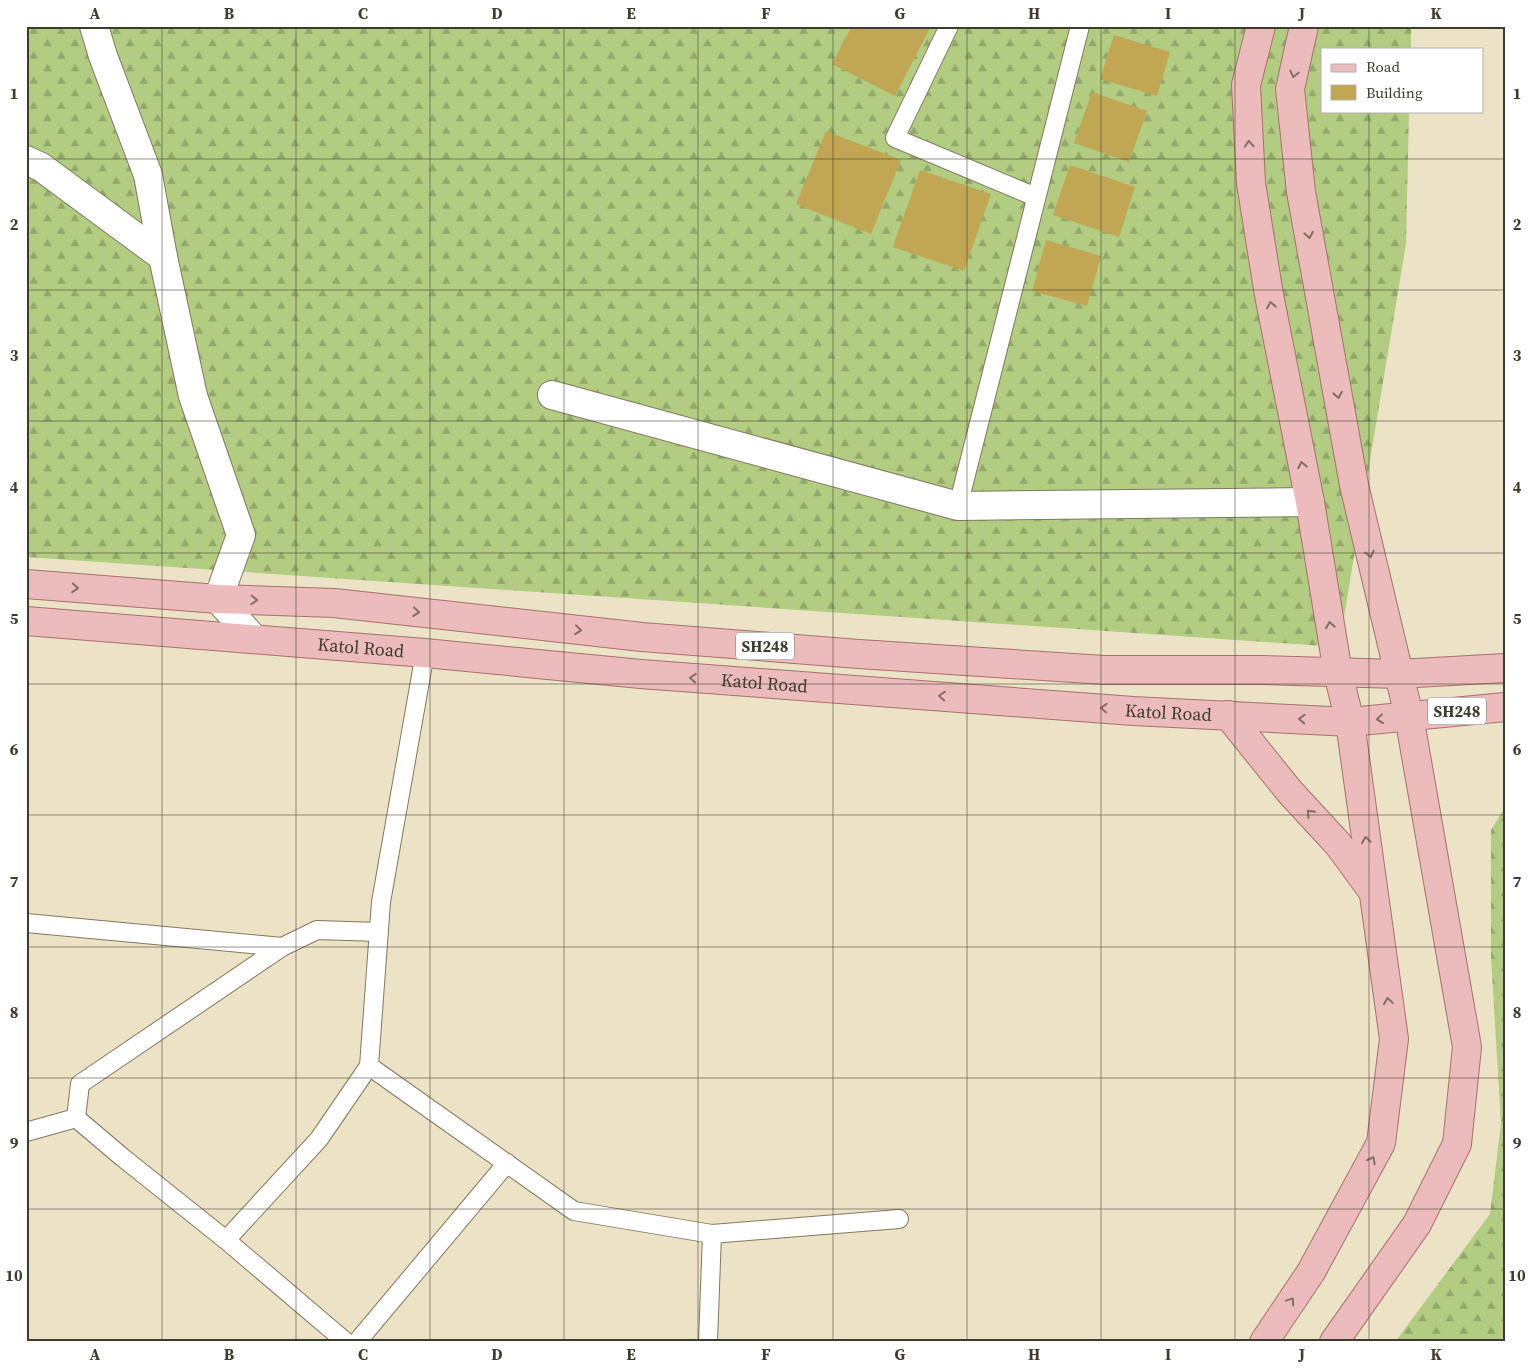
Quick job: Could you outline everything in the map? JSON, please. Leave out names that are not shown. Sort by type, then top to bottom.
[{"type":"main road","points":[[1261,26],[1246,84],[1251,183],[1269,295],[1310,502],[1338,673],[1350,722],[1394,1039],[1381,1143],[1311,1272],[1264,1342]]},
{"type":"main road","points":[[1304,26],[1290,89],[1301,192],[1354,485],[1409,716],[1467,1047],[1457,1144],[1417,1224],[1334,1342]]},
{"type":"main road","name":"Katol Road","points":[[26,584],[218,599],[334,603],[642,637],[1104,670],[1262,670],[1398,674],[1505,668]]},
{"type":"main road","name":"Katol Road","points":[[26,621],[425,653],[641,674],[1123,710],[1228,714],[1350,722],[1505,707]]},
{"type":"main road","points":[[1228,714],[1290,792],[1338,844],[1374,892]]},
{"type":"street","points":[[94,26],[103,56],[148,175],[163,257],[193,396],[241,535],[218,599],[254,639]]},
{"type":"street","points":[[26,160],[41,167],[163,257]]},
{"type":"street","points":[[552,395],[958,506],[1310,502]]},
{"type":"lane","points":[[949,26],[895,138],[1036,197]]},
{"type":"lane","points":[[958,506],[1080,26]]},
{"type":"lane","points":[[226,1240],[319,1139],[368,1066],[381,902],[425,653]]},
{"type":"lane","points":[[26,923],[282,947]]},
{"type":"lane","points":[[76,1118],[80,1084],[282,947],[317,930],[379,932]]},
{"type":"lane","points":[[368,1066],[574,1211],[712,1234],[899,1220]]},
{"type":"lane","points":[[26,1132],[76,1118]]},
{"type":"lane","points":[[76,1118],[122,1158],[226,1240],[346,1342]]},
{"type":"lane","points":[[358,1342],[507,1163]]},
{"type":"lane","points":[[708,1342],[712,1234]]},
{"type":"green space","points":[[26,26],[1411,26],[1411,48],[1321,48],[1321,112],[1409,112],[1406,244],[1339,647],[26,557]]},
{"type":"green space","points":[[1505,807],[1505,1342],[1395,1342],[1490,1214],[1501,1123],[1491,957],[1491,830]]},
{"type":"building","points":[[852,26],[931,26],[895,96],[832,64]]},
{"type":"building","points":[[1114,35],[1170,52],[1157,96],[1100,79]]},
{"type":"building","points":[[1092,92],[1147,111],[1129,162],[1074,143]]},
{"type":"building","points":[[826,131],[901,160],[871,234],[796,204]]},
{"type":"building","points":[[1070,165],[1135,187],[1119,237],[1053,215]]},
{"type":"building","points":[[920,170],[991,194],[964,271],[893,247]]},
{"type":"building","points":[[1046,240],[1101,256],[1087,306],[1032,291]]}]
